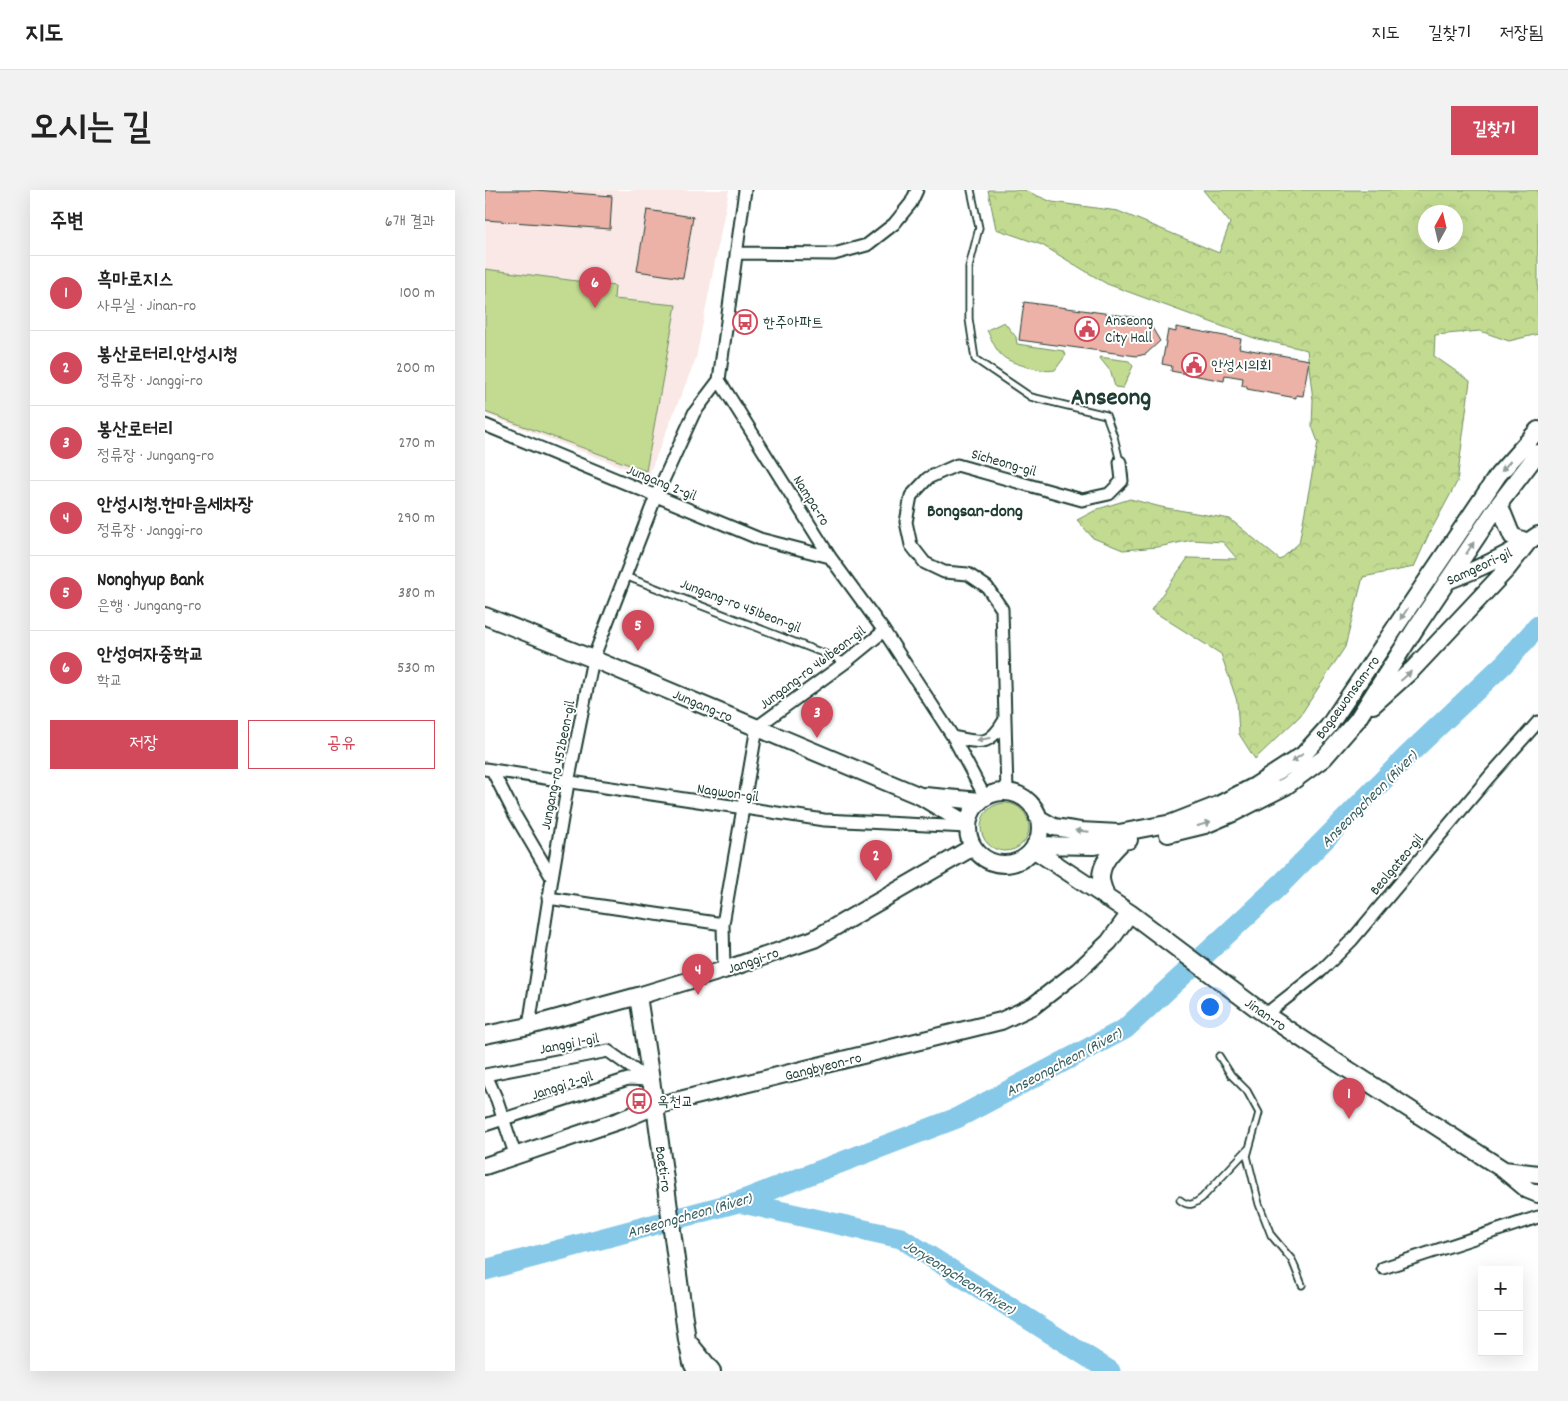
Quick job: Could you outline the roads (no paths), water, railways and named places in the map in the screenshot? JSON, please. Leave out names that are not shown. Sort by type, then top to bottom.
[{"type":"main road","name":"Bogaewonsam-ro","points":[[1038,818],[1054,827],[1080,832],[1119,833],[1172,823],[1218,805],[1255,786],[1303,755],[1328,727],[1499,475],[1538,430]]},
{"type":"main road","name":"Bogaewonsam-ro","points":[[1034,847],[1094,846],[1162,835],[1205,825],[1285,786],[1324,758],[1357,720],[1417,626],[1499,504],[1538,453]]},
{"type":"main road","points":[[1499,504],[1512,536],[1533,539]]},
{"type":"main road","name":"Samgeori-gil","points":[[1418,593],[1472,572],[1533,539]]},
{"type":"main road","points":[[1357,720],[1413,669],[1533,539]]},
{"type":"main road","name":"Jungang-ro","points":[[485,616],[593,659],[920,796],[967,826]]},
{"type":"main road","points":[[996,792],[1019,795],[1029,803],[1037,813],[1038,818],[1040,825],[1039,837],[1034,847],[1025,857],[1013,863],[1001,864],[990,861],[980,855],[968,836],[967,826],[970,814],[983,799],[996,792]]},
{"type":"main road","name":"Jungang-ro","points":[[920,796],[983,799]]},
{"type":"main road","points":[[1106,898],[1101,878],[1105,862],[1123,841]]},
{"type":"main road","name":"Janggi-ro","points":[[485,1035],[529,1026],[638,996],[724,970],[814,939],[973,846]]},
{"type":"main road","name":"Jinan-ro","points":[[1034,847],[1130,913],[1263,1012],[1338,1063],[1504,1170],[1528,1190],[1538,1194]]},
{"type":"main road","name":"Gangbyeon-ro","points":[[485,1166],[621,1120],[1001,1021],[1033,1006],[1078,971],[1109,942],[1130,913]]},
{"type":"main road","name":"Baeti-ro","points":[[638,996],[656,1111],[687,1340],[701,1366]]},
{"type":"main road","name":"Jinan-ro","points":[[1504,1170],[1538,1174]]},
{"type":"street","points":[[593,659],[656,496],[693,413],[719,380],[745,190]]},
{"type":"street","points":[[736,253],[834,254],[867,245],[895,224],[911,203],[917,190]]},
{"type":"street","name":"Nampa-ro","points":[[719,380],[830,557],[884,631],[953,737],[983,799]]},
{"type":"street","name":"Jungang 2-gil","points":[[485,425],[761,539],[830,557]]},
{"type":"street","name":"Sicheong-gil","points":[[1007,792],[1002,610],[987,587],[967,574],[944,572],[925,563],[911,545],[906,522],[911,496],[928,478],[957,465],[1082,500],[1109,494],[1123,480],[1120,462]]},
{"type":"street","name":"Jungang-ro 461beon-gil","points":[[757,727],[846,662],[884,631]]},
{"type":"street","name":"Jungang-ro 452beon-gil","points":[[529,1026],[551,878],[593,659]]},
{"type":"street","points":[[953,737],[983,741],[992,739],[1005,719]]},
{"type":"street","name":"Beolgateo-gil","points":[[1263,1012],[1322,970],[1352,940],[1489,777],[1538,722]]},
{"type":"street","points":[[724,970],[723,924],[757,727]]},
{"type":"street","name":"Jungang-ro 452beon-gil","points":[[489,770],[551,878]]},
{"type":"street","name":"Nagwon-gil","points":[[489,770],[824,820],[967,826]]},
{"type":"street","points":[[548,898],[723,924]]},
{"type":"street","name":"Janggi 1-gil","points":[[486,1075],[608,1051],[650,1080]]},
{"type":"street","points":[[486,1075],[497,1100],[516,1157]]},
{"type":"street","name":"Janggi 2-gil","points":[[485,1125],[628,1079],[650,1080]]},
{"type":"street","points":[[1383,1268],[1538,1217]]},
{"type":"lane","points":[[971,190],[979,228],[969,267],[969,319],[975,359],[1031,397],[1106,415],[1114,436],[1120,462]]},
{"type":"lane","name":"Jungang-ro 451beon-gil","points":[[625,576],[846,662]]},
{"type":"lane","points":[[1219,1056],[1231,1075],[1247,1091],[1259,1113],[1247,1156],[1259,1204],[1271,1235],[1292,1260],[1302,1285]]},
{"type":"lane","points":[[1180,1200],[1187,1205],[1193,1205],[1249,1147]]},
{"type":"waterway","name":"Anseongcheon (River)","points":[[485,1270],[738,1202],[957,1118],[1125,1029],[1281,884],[1407,756],[1506,662],[1538,626]]},
{"type":"waterway","name":"Joryeongcheon(River)","points":[[738,1202],[901,1238],[1110,1371]]},
{"type":"place","name":"안성여자중학교","points":[[595,308]]},
{"type":"place","name":"한주아파트","points":[[745,322]]},
{"type":"place","name":"Anseong City Hall","points":[[1087,329]]},
{"type":"place","name":"안성시의회","points":[[1194,365]]},
{"type":"place","name":"Nonghyup Bank","points":[[638,651]]},
{"type":"place","name":"봉산로터리","points":[[817,738]]},
{"type":"place","name":"봉산로터리.안성시청","points":[[876,881]]},
{"type":"place","name":"안성시청.한마음세차장","points":[[698,995]]},
{"type":"place","name":"옥천교","points":[[639,1101]]},
{"type":"place","name":"흑마로지스","points":[[1349,1119]]},
{"type":"district","name":"Anseong","points":[[1111,395]]},
{"type":"district","name":"Bongsan-dong","points":[[975,510]]}]
